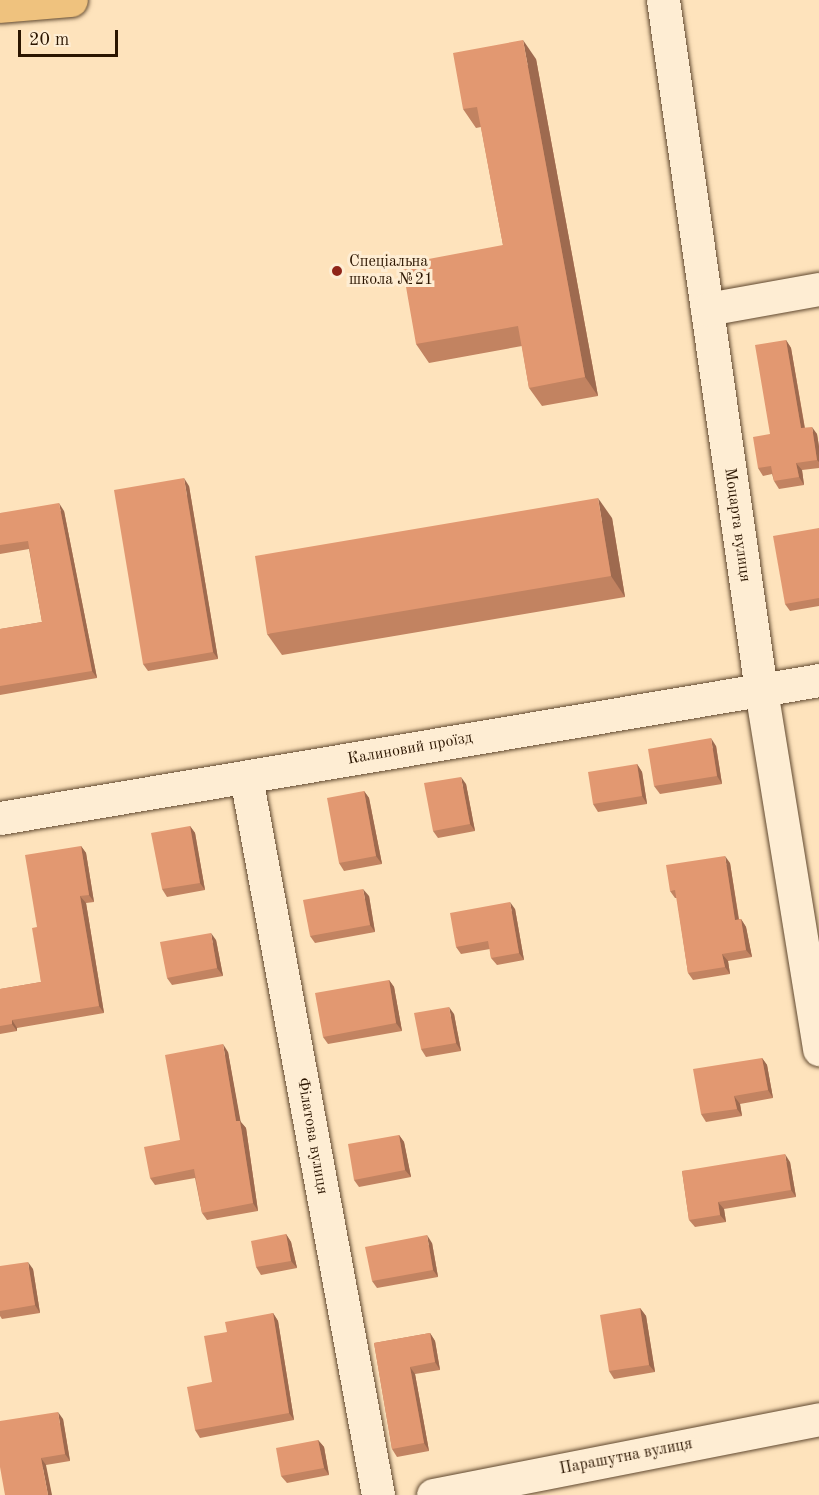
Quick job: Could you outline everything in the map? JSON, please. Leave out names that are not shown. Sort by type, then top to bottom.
[{"type":"main road","points":[[5,4],[70,0]]},
{"type":"street","name":"Моцарта вулиця","points":[[663,0],[761,690],[819,1049]]},
{"type":"street","points":[[707,309],[819,289]]},
{"type":"street","name":"Калиновий проїзд","points":[[0,818],[819,680]]},
{"type":"street","name":"Філатова вулиця","points":[[246,777],[378,1495]]},
{"type":"street","name":"Парашутна вулиця","points":[[433,1495],[819,1419]]},
{"type":"building","points":[[523,40],[585,377],[529,388],[518,326],[416,344],[402,264],[503,245],[477,107],[463,109],[453,53]]},
{"type":"building","points":[[786,340],[801,428],[812,427],[817,460],[796,463],[799,477],[774,481],[771,466],[758,468],[753,437],[770,434],[755,345]]},
{"type":"building","points":[[184,478],[213,652],[143,664],[114,490]]},
{"type":"building","points":[[598,498],[611,576],[267,634],[255,556]]},
{"type":"building","points":[[59,503],[92,671],[0,686],[0,629],[42,622],[28,541],[0,545],[0,513]]},
{"type":"building","points":[[819,528],[819,598],[785,604],[773,536]]},
{"type":"building","points":[[711,738],[717,776],[654,786],[648,749]]},
{"type":"building","points":[[637,764],[642,796],[593,804],[588,772]]},
{"type":"building","points":[[461,777],[470,824],[433,831],[424,783]]},
{"type":"building","points":[[364,791],[376,856],[339,863],[327,798]]},
{"type":"building","points":[[190,826],[200,883],[162,889],[151,833]]},
{"type":"building","points":[[81,846],[89,895],[80,896],[99,1006],[12,1020],[12,1024],[0,1026],[0,989],[41,982],[32,928],[37,927],[25,855]]},
{"type":"building","points":[[725,856],[735,920],[741,919],[746,950],[722,954],[725,967],[688,973],[675,890],[670,891],[666,865]]},
{"type":"building","points":[[363,889],[370,925],[310,936],[303,900]]},
{"type":"building","points":[[510,902],[519,953],[491,958],[488,941],[456,947],[450,913]]},
{"type":"building","points":[[211,933],[217,968],[167,978],[160,942]]},
{"type":"building","points":[[389,980],[396,1023],[323,1037],[315,993]]},
{"type":"building","points":[[449,1007],[456,1043],[421,1049],[414,1013]]},
{"type":"building","points":[[223,1044],[236,1121],[240,1121],[253,1203],[202,1213],[194,1169],[150,1178],[144,1147],[180,1140],[165,1055]]},
{"type":"building","points":[[762,1058],[768,1090],[734,1096],[737,1109],[701,1114],[693,1069]]},
{"type":"building","points":[[399,1135],[405,1170],[354,1180],[348,1144]]},
{"type":"building","points":[[785,1154],[791,1190],[718,1202],[720,1215],[689,1220],[682,1171]]},
{"type":"building","points":[[286,1234],[291,1261],[256,1267],[251,1241]]},
{"type":"building","points":[[427,1235],[433,1270],[372,1281],[365,1247]]},
{"type":"building","points":[[28,1262],[35,1305],[0,1311],[0,1266]]},
{"type":"building","points":[[640,1308],[649,1365],[609,1371],[600,1315]]},
{"type":"building","points":[[273,1313],[289,1413],[195,1430],[187,1387],[212,1382],[204,1336],[227,1332],[225,1322]]},
{"type":"building","points":[[430,1333],[435,1362],[410,1367],[424,1443],[392,1449],[374,1343]]},
{"type":"building","points":[[58,1412],[65,1454],[41,1458],[48,1495],[5,1495],[0,1467],[0,1421]]},
{"type":"building","points":[[318,1440],[324,1468],[281,1476],[276,1448]]},
{"type":"place","name":"Спеціальна школа №21","points":[[337,271]]}]
